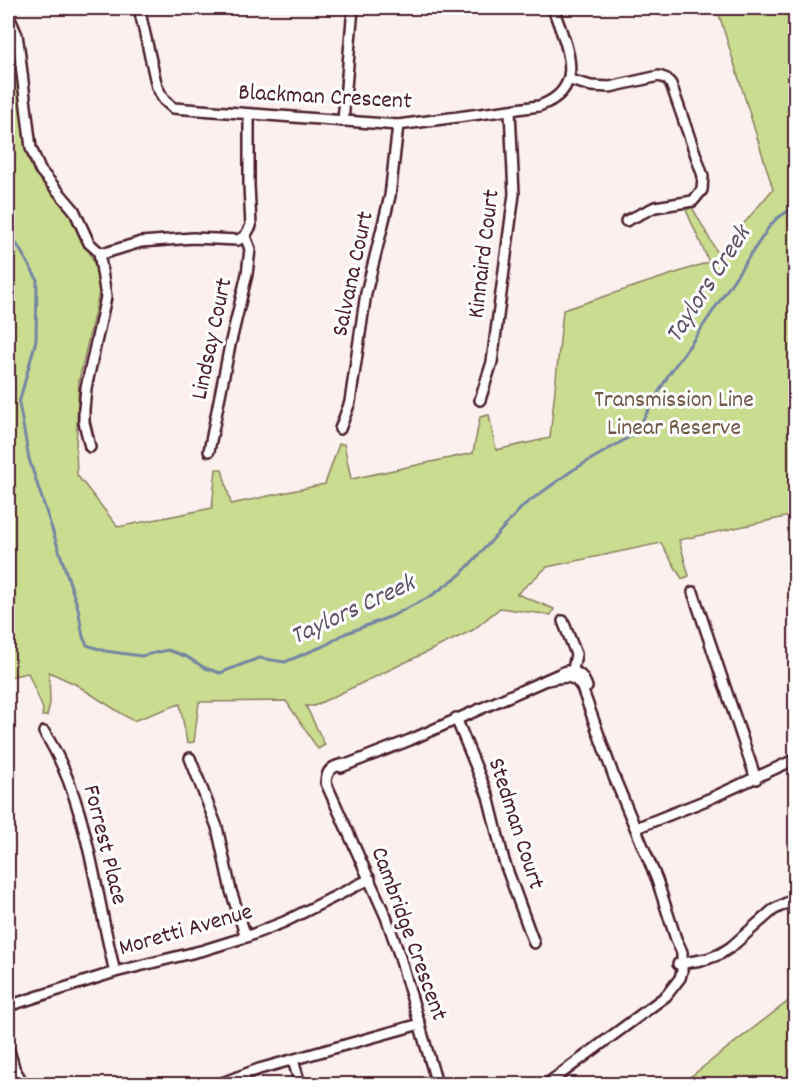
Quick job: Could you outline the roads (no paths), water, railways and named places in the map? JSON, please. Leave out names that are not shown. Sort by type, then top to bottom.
[{"type":"street","name":"Blackman Crescent","points":[[139,8],[157,87],[173,108],[398,125],[510,111],[550,102],[559,96],[570,80]]},
{"type":"street","points":[[343,122],[352,8]]},
{"type":"street","points":[[553,8],[569,58],[570,80],[591,86],[610,87],[659,76],[667,79],[671,84],[704,176],[703,187],[693,201],[655,207],[626,221]]},
{"type":"street","points":[[8,14],[17,35],[31,148],[47,180],[74,210],[89,243],[99,252],[105,253],[141,242],[193,238],[234,240],[245,236]]},
{"type":"street","name":"Kinnaird Court","points":[[480,400],[492,362],[514,194],[510,111]]},
{"type":"street","name":"Lindsay Court","points":[[209,451],[247,274],[250,249],[245,236],[251,226],[249,114]]},
{"type":"street","name":"Salvana Court","points":[[340,429],[350,402],[366,292],[390,196],[398,125]]},
{"type":"street","points":[[90,447],[84,422],[86,388],[106,297],[99,252]]},
{"type":"street","points":[[693,592],[756,779]]},
{"type":"street","points":[[547,1084],[651,1006],[672,983],[680,963],[676,939],[657,880],[606,756],[588,701],[573,674],[576,660],[575,648],[562,621]]},
{"type":"street","name":"Cambridge Crescent","points":[[437,1084],[399,954],[370,879],[334,800],[330,777],[346,764],[410,740],[547,680],[573,674]]},
{"type":"street","name":"Stedman Court","points":[[456,718],[488,796],[504,861],[534,943]]},
{"type":"street","name":"Forrest Place","points":[[44,732],[52,744],[68,782],[79,817],[115,972]]},
{"type":"street","points":[[190,759],[217,827],[231,891],[246,937]]},
{"type":"street","points":[[636,828],[756,779],[795,759]]},
{"type":"street","name":"Moretti Avenue","points":[[8,1006],[115,972],[246,937],[284,922],[370,879]]},
{"type":"street","points":[[680,963],[707,959],[726,951],[773,910],[795,898]]},
{"type":"street","points":[[219,1084],[259,1069],[420,1024]]},
{"type":"street","points":[[8,1051],[8,1065]]},
{"type":"street","points":[[8,1051],[16,1080]]},
{"type":"street","points":[[293,1060],[300,1084]]},
{"type":"waterway","name":"Taylors Creek","points":[[8,229],[37,279],[36,340],[19,403],[29,459],[78,608],[83,637],[87,645],[105,651],[141,656],[168,650],[220,673],[259,658],[285,662],[326,645],[344,634],[392,616],[431,596],[461,574],[524,505],[573,470],[631,436],[669,374],[769,227],[776,219],[796,206]]},
{"type":"park label","name":"Transmission Line Linear Reserve","points":[[674,415]]}]
